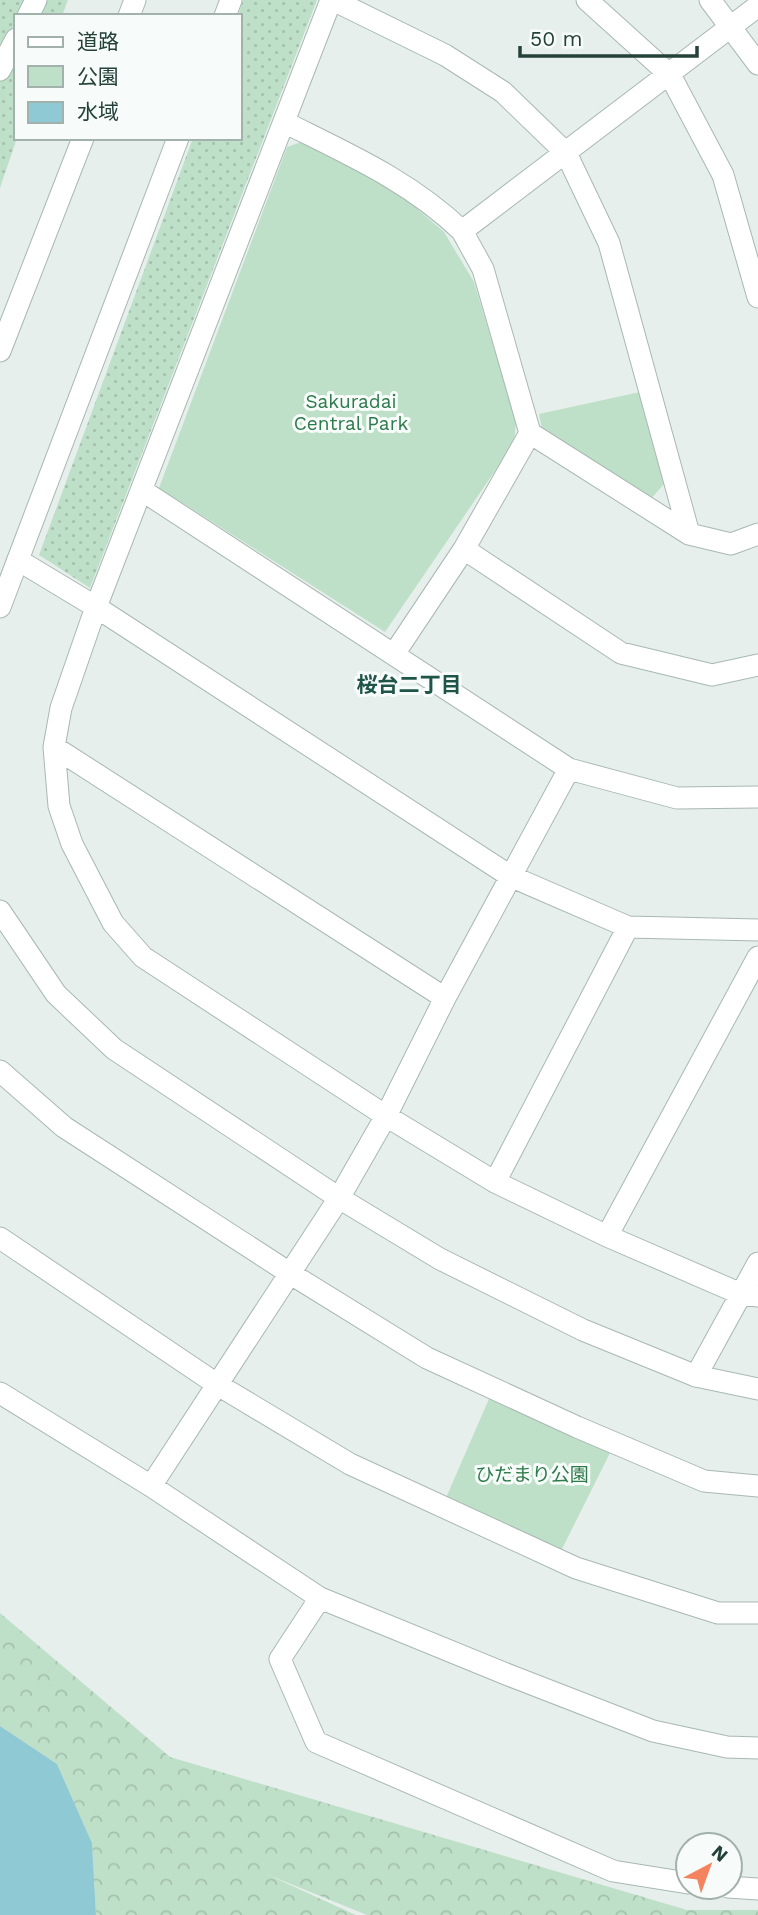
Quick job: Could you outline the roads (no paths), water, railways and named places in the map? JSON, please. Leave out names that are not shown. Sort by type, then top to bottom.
[{"type":"street","points":[[689,534],[609,243],[566,153],[503,92],[445,55],[332,0],[96,607],[61,708],[54,747],[59,806],[72,844],[113,923],[143,957],[386,1116],[495,1182],[607,1236],[750,1295]]},
{"type":"street","points":[[587,0],[670,75],[723,175],[758,297]]},
{"type":"street","points":[[710,0],[758,64]]},
{"type":"street","points":[[462,231],[758,6]]},
{"type":"street","points":[[0,70],[14,44]]},
{"type":"street","points":[[284,122],[400,181],[446,215],[462,231],[483,269],[530,433],[689,534],[731,544],[758,534]]},
{"type":"street","points":[[0,351],[82,140]]},
{"type":"street","points":[[0,607],[177,140]]},
{"type":"street","points":[[394,654],[464,549],[530,433]]},
{"type":"street","points":[[142,491],[569,769],[677,798],[758,797]]},
{"type":"street","points":[[464,549],[621,653],[712,676],[758,665]]},
{"type":"street","points":[[18,560],[96,607],[510,876],[628,927],[758,930]]},
{"type":"street","points":[[54,747],[445,998]]},
{"type":"street","points":[[151,1486],[339,1198],[386,1116],[445,998],[569,769]]},
{"type":"street","points":[[0,911],[56,994],[114,1049],[339,1198],[440,1259],[583,1330],[696,1376],[758,1389]]},
{"type":"street","points":[[495,1182],[628,927]]},
{"type":"street","points":[[607,1236],[758,957]]},
{"type":"street","points":[[0,1072],[64,1126],[291,1274],[428,1358],[577,1427],[705,1480],[758,1486]]},
{"type":"street","points":[[0,1238],[218,1385],[350,1465],[576,1568],[718,1612],[758,1613]]},
{"type":"street","points":[[696,1376],[750,1295],[758,1263]]},
{"type":"street","points":[[0,1393],[151,1486],[320,1598],[653,1731],[727,1747],[758,1748]]},
{"type":"street","points":[[320,1598],[280,1659],[316,1742],[613,1871],[674,1881]]},
{"type":"water","points":[[0,1726],[57,1764],[92,1843],[96,1915],[0,1915]]},
{"type":"district","name":"桜台二丁目","points":[[409,684]]},
{"type":"park label","name":"Sakuradai Central Park","points":[[351,412]]},
{"type":"park label","name":"ひだまり公園","points":[[532,1474]]}]
